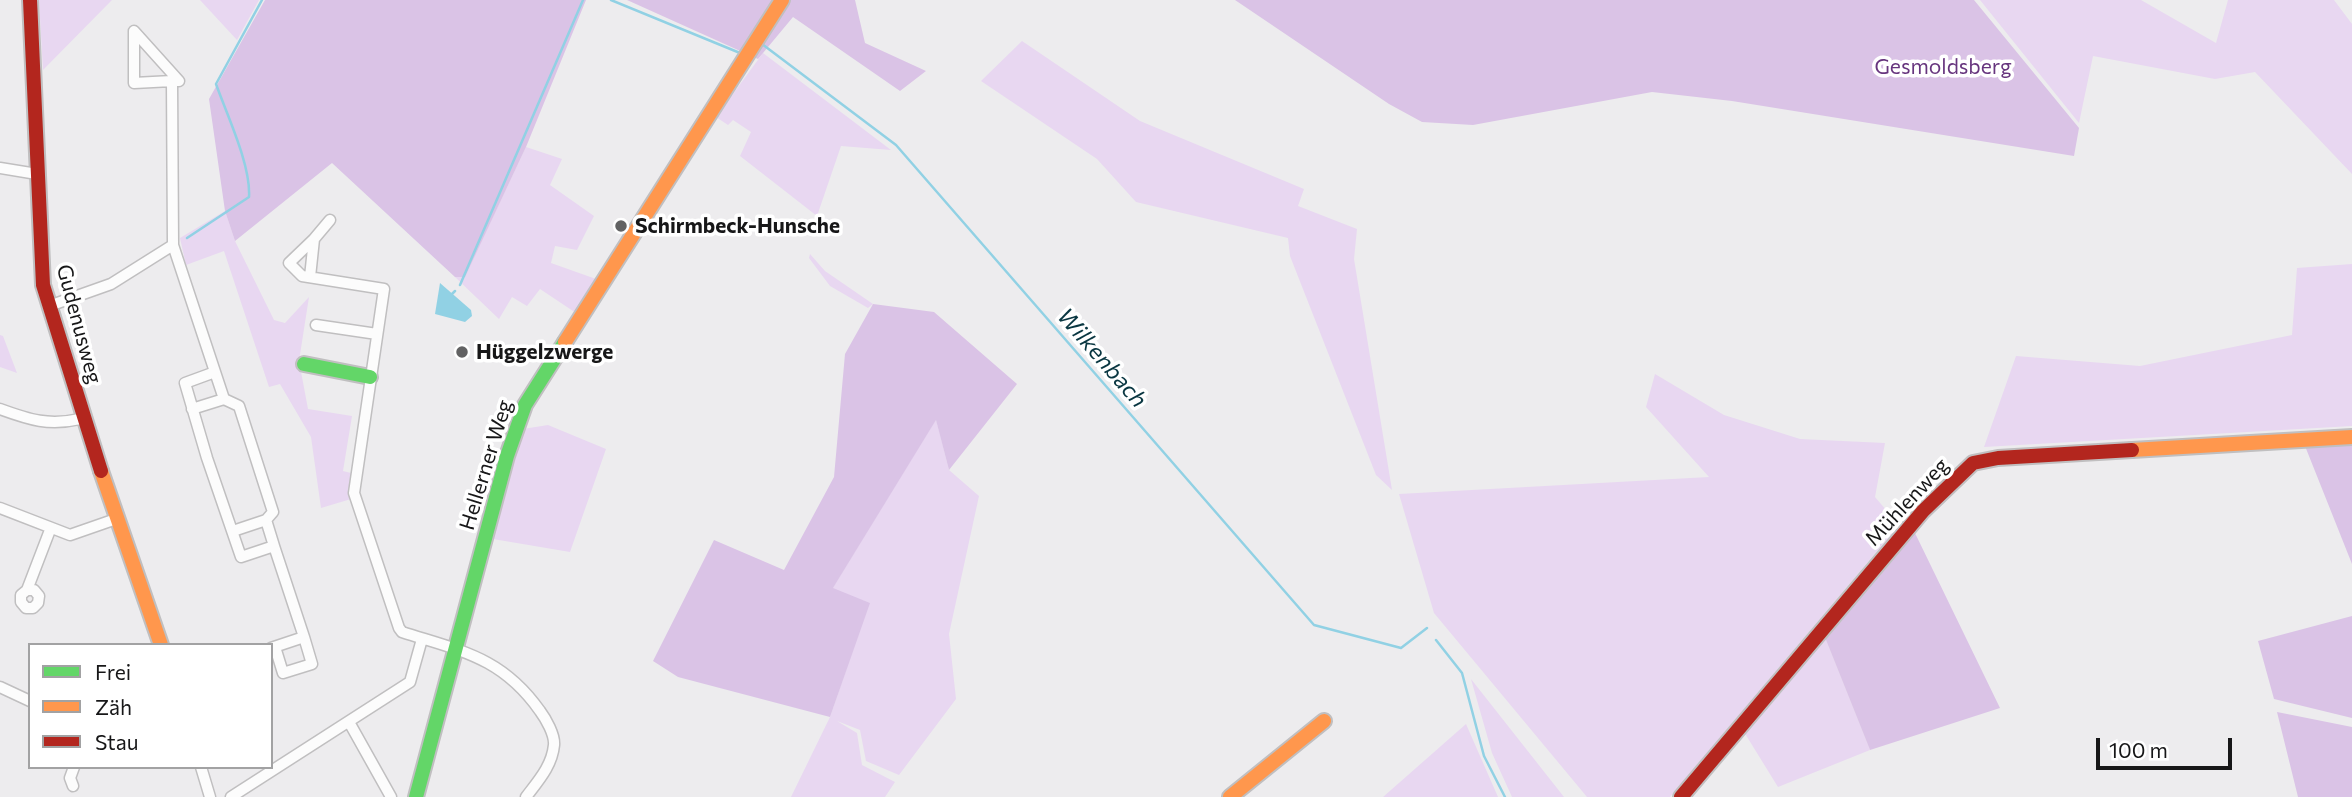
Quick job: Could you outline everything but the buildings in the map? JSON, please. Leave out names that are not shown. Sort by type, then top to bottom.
[{"type":"street","name":"Gudenusweg","points":[[30,0],[41,272],[49,306],[116,519],[160,643]]},
{"type":"street","name":"Hellerner Weg","points":[[416,797],[507,456],[525,405],[782,0]]},
{"type":"street","points":[[134,31],[179,81],[172,81],[134,83],[134,31]]},
{"type":"street","points":[[172,81],[173,246],[223,399]]},
{"type":"street","points":[[0,168],[37,174]]},
{"type":"street","points":[[330,220],[289,263],[302,276],[384,289],[354,493],[398,628],[422,639],[455,648],[507,673],[526,690],[545,718],[555,743],[547,769],[526,797]]},
{"type":"street","points":[[310,277],[314,239]]},
{"type":"street","points":[[49,306],[111,284],[173,246]]},
{"type":"street","points":[[316,325],[377,334]]},
{"type":"street","points":[[304,364],[370,377]]},
{"type":"street","points":[[215,372],[185,383],[206,458],[241,557],[274,546]]},
{"type":"street","points":[[192,409],[223,399],[239,406],[273,512],[266,520],[233,531]]},
{"type":"street","points":[[0,409],[36,422],[55,424],[80,419],[85,422]]},
{"type":"street","name":"Mühlenweg","points":[[1681,797],[1923,511],[1973,464],[1998,458],[2352,438]]},
{"type":"street","points":[[0,509],[50,530],[70,535],[116,519]]},
{"type":"street","points":[[266,520],[304,637],[312,664],[283,673],[273,647],[304,637]]},
{"type":"street","points":[[27,590],[50,530]]},
{"type":"street","points":[[232,797],[410,682],[422,639]]},
{"type":"street","points":[[1,689],[28,700]]},
{"type":"street","points":[[1230,797],[1324,721]]},
{"type":"street","points":[[349,722],[391,797]]},
{"type":"street","points":[[73,769],[71,778],[73,786]]},
{"type":"street","points":[[202,769],[210,797]]},
{"type":"shaded area","points":[[39,0],[112,0],[43,70]]},
{"type":"shaded area","points":[[200,0],[259,0],[237,40]]},
{"type":"shaded area","points":[[1980,0],[2141,0],[2216,43],[2228,0],[2334,0],[2352,24],[2352,174],[2255,72],[2215,79],[2093,56],[2079,123]]},
{"type":"shaded area","points":[[1022,41],[1140,121],[1304,189],[1298,206],[1357,229],[1354,259],[1392,490],[1376,475],[1290,256],[1288,238],[1136,202],[1097,159],[981,81]]},
{"type":"shaded area","points":[[763,53],[891,150],[841,146],[817,216],[740,156],[751,132],[733,120],[728,125],[716,117]]},
{"type":"shaded area","points":[[526,147],[562,159],[550,185],[594,216],[577,250],[555,246],[551,263],[596,279],[576,313],[540,289],[527,306],[512,297],[499,319],[455,277],[465,276]]},
{"type":"shaded area","points":[[225,211],[235,241],[274,320],[285,323],[309,297],[299,361],[308,409],[352,416],[343,471],[351,473],[351,499],[321,508],[311,437],[280,384],[269,387],[224,251],[186,265],[180,238]]},
{"type":"shaded area","points":[[810,254],[825,271],[873,304],[868,308],[830,286],[809,258]]},
{"type":"shaded area","points":[[2352,264],[2352,426],[1984,447],[2016,356],[2140,366],[2292,335],[2297,268]]},
{"type":"shaded area","points":[[0,335],[3,336],[17,373],[0,367]]},
{"type":"shaded area","points":[[1655,374],[1724,415],[1800,439],[1885,443],[1875,497],[1899,525],[1670,797],[1587,797],[1434,613],[1399,494],[1709,477],[1646,407]]},
{"type":"shaded area","points":[[936,419],[949,470],[979,496],[949,634],[956,699],[899,775],[866,761],[860,730],[837,721],[857,733],[862,765],[895,782],[885,797],[791,797],[830,717],[869,603],[832,589]]},
{"type":"shaded area","points":[[548,425],[606,449],[570,552],[493,539],[523,429]]},
{"type":"shaded area","points":[[1824,635],[1870,750],[1778,787],[1744,732]]},
{"type":"shaded area","points":[[1471,679],[1564,797],[1512,797],[1492,753]]},
{"type":"shaded area","points":[[1466,724],[1498,797],[1383,797]]},
{"type":"green space","points":[[265,0],[586,0],[526,147],[465,277],[455,277],[332,163],[235,241],[225,211],[209,99]]},
{"type":"green space","points":[[627,0],[855,0],[865,43],[926,71],[900,91],[793,17],[758,59]]},
{"type":"green space","name":"Gesmoldsberg","points":[[1235,0],[1974,0],[2079,128],[2074,156],[1732,101],[1652,92],[1473,125],[1422,122],[1389,104]]},
{"type":"green space","points":[[873,304],[934,312],[1017,384],[949,470],[936,420],[833,588],[870,603],[830,717],[678,677],[653,661],[714,540],[784,570],[834,477],[845,354]]},
{"type":"green space","points":[[2352,443],[2352,564],[2305,446]]},
{"type":"green space","points":[[1914,531],[2000,708],[1870,750],[1824,635]]},
{"type":"green space","points":[[2352,616],[2352,718],[2274,699],[2258,641]]},
{"type":"green space","points":[[2277,712],[2352,727],[2352,797],[2298,797]]},
{"type":"water","points":[[440,283],[471,310],[472,316],[465,322],[435,314]]},
{"type":"waterway","points":[[187,238],[249,197],[249,184],[242,155],[216,84],[262,0]]},
{"type":"waterway","points":[[460,285],[583,0]]},
{"type":"waterway","name":"Wilkenbach","points":[[611,0],[740,53],[745,45]]},
{"type":"waterway","name":"Wilkenbach","points":[[762,44],[896,145],[1314,625],[1401,648],[1427,628]]},
{"type":"waterway","points":[[452,294],[455,291]]},
{"type":"waterway","name":"Wilkenbach","points":[[1436,640],[1462,673],[1484,756],[1505,797]]},
{"type":"traffic: fast","points":[[416,797],[507,456],[525,405],[565,342]]},
{"type":"traffic: fast","points":[[304,364],[370,377]]},
{"type":"traffic: slow","points":[[565,342],[782,0]]},
{"type":"traffic: slow","points":[[2132,450],[2352,437]]},
{"type":"traffic: slow","points":[[101,471],[160,643]]},
{"type":"traffic: slow","points":[[1230,797],[1324,721]]},
{"type":"traffic: jam","points":[[30,0],[43,285],[101,471]]},
{"type":"traffic: jam","points":[[1681,797],[1923,511],[1973,463],[1998,458],[2132,450]]},
{"type":"place","name":"Schirmbeck-Hunsche","points":[[621,226]]},
{"type":"place","name":"Hüggelzwerge","points":[[462,352]]}]
